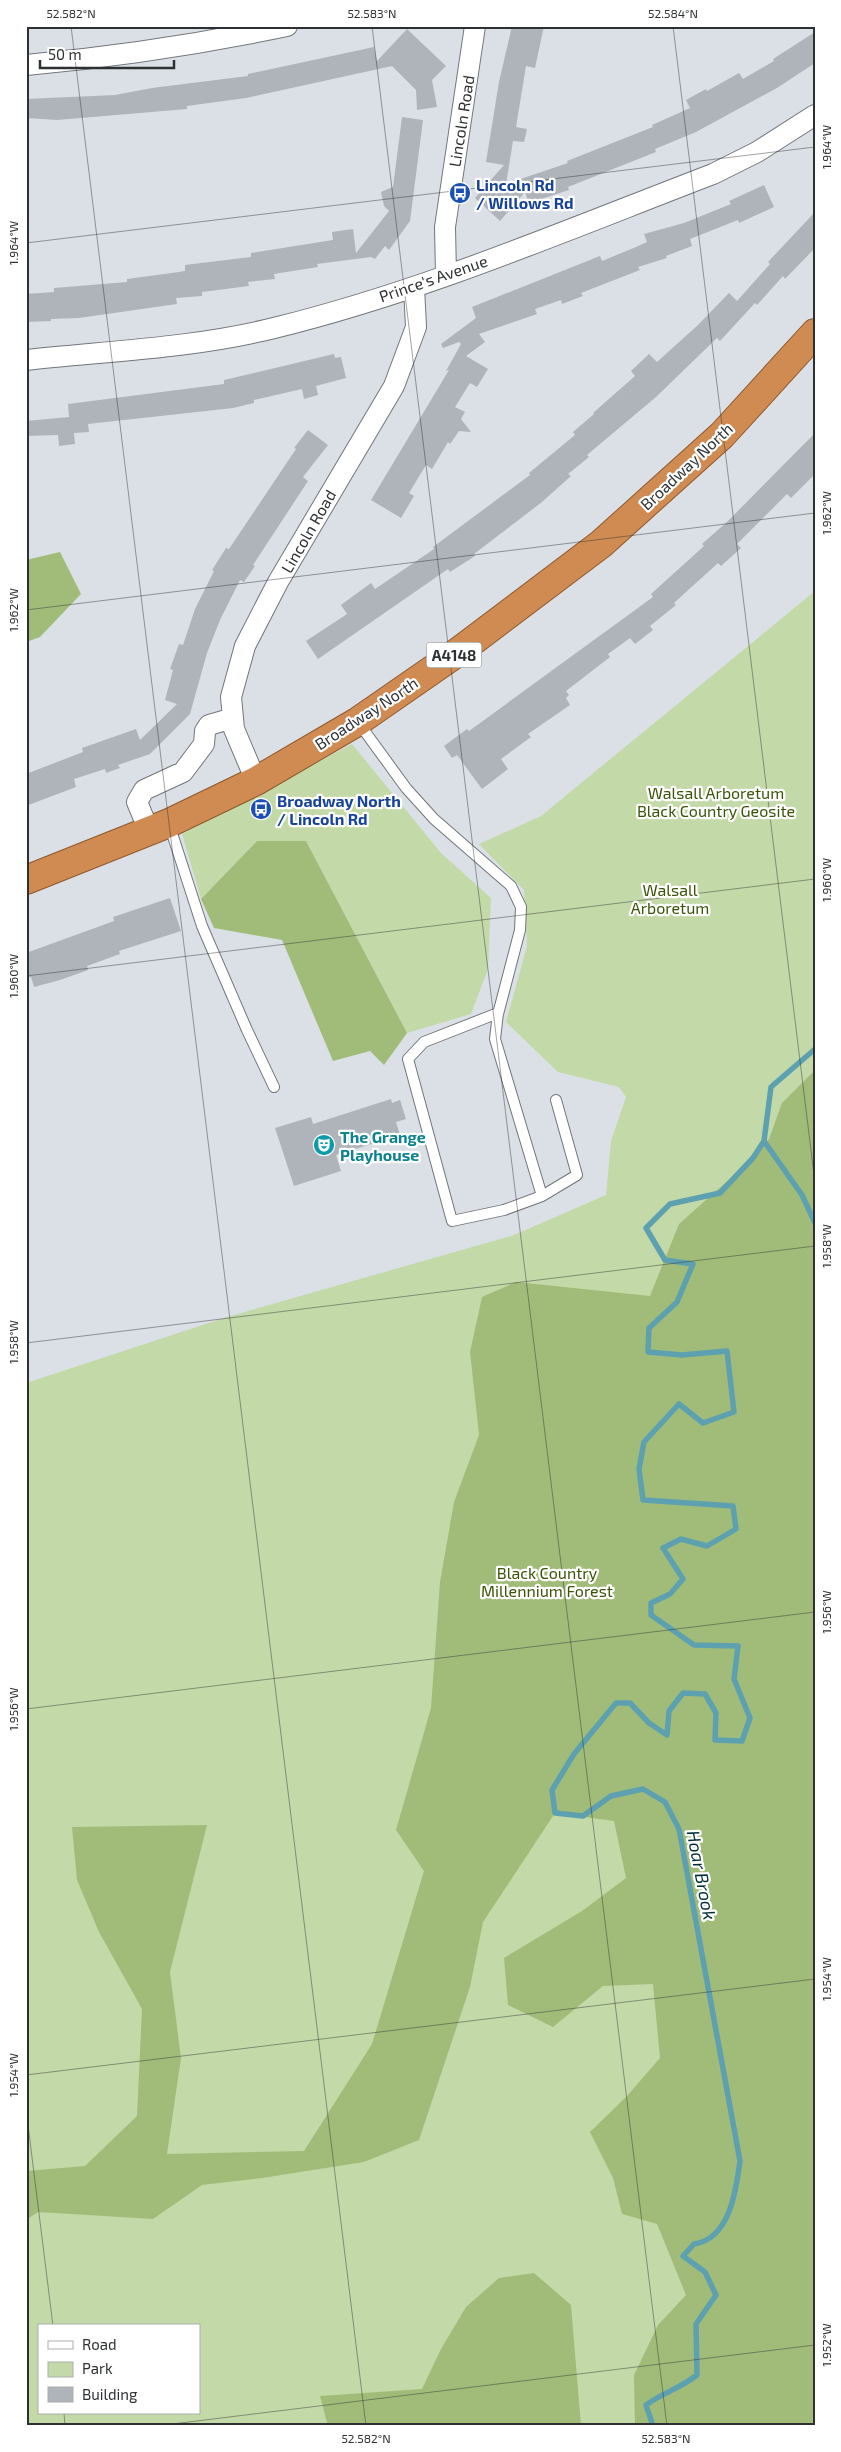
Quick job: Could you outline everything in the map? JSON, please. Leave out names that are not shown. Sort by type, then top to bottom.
[{"type":"highway","name":"Broadway North","points":[[26,880],[159,828],[256,781],[357,722],[458,652],[601,544],[722,435],[815,333]]},
{"type":"street","points":[[26,65],[90,60],[194,45],[287,26]]},
{"type":"street","name":"Lincoln Road","points":[[446,275],[445,226],[475,26]]},
{"type":"street","name":"Prince's Avenue","points":[[26,360],[219,338],[274,328],[414,287],[714,174],[757,152],[815,115]]},
{"type":"street","name":"Lincoln Road","points":[[256,781],[234,729],[233,718],[232,697],[245,646],[394,386],[416,327],[414,287]]},
{"type":"street","points":[[159,828],[137,802],[144,790],[183,772],[204,744],[205,731],[209,725],[233,718]]},
{"type":"lane","points":[[357,722],[406,788],[434,819],[511,886],[521,907],[520,930],[498,1016],[495,1039],[542,1196]]},
{"type":"lane","points":[[159,828],[246,1030],[274,1087]]},
{"type":"lane","points":[[498,1016],[424,1042],[408,1059],[452,1221],[504,1210],[542,1196],[577,1175],[556,1100]]},
{"type":"green space","points":[[60,552],[81,594],[40,637],[26,642],[26,560]]},
{"type":"green space","points":[[815,591],[815,2426],[26,2426],[26,1383],[227,1317],[514,1235],[606,1195],[611,1141],[626,1097],[619,1087],[558,1072],[506,1022],[527,946],[524,890],[479,844],[541,816]]},
{"type":"green space","points":[[352,744],[441,853],[491,898],[488,969],[471,1014],[407,1033],[306,841],[257,841],[201,899],[182,834]]},
{"type":"green space","points":[[257,841],[306,841],[407,1033],[384,1065],[370,1051],[333,1061],[282,940],[214,928],[201,899]]},
{"type":"green space","name":"Black Country Millennium Forest","points":[[815,1070],[815,2426],[635,2426],[634,2375],[658,2325],[686,2295],[657,2224],[622,2214],[613,2178],[590,2132],[627,2096],[660,2058],[653,1984],[603,1986],[553,2027],[508,2005],[504,1958],[582,1911],[626,1878],[614,1821],[555,1813],[483,1922],[470,1987],[419,2140],[364,2162],[262,2178],[202,2185],[153,2219],[38,2212],[26,2220],[26,2171],[85,2166],[137,2116],[142,2009],[99,1932],[77,1880],[72,1827],[207,1825],[170,1972],[181,2058],[167,2154],[304,2151],[372,2044],[424,1871],[396,1830],[431,1708],[440,1582],[454,1502],[479,1435],[470,1352],[482,1297],[516,1282],[650,1296],[679,1224],[753,1158],[769,1139],[782,1103]]},
{"type":"green space","points":[[534,2273],[571,2305],[581,2426],[328,2426],[320,2396],[422,2389],[441,2349],[466,2307],[499,2278]]},
{"type":"building","points":[[512,26],[544,26],[535,68],[526,66],[516,127],[527,129],[524,142],[513,141],[506,184],[568,163],[567,161],[653,127],[652,125],[690,108],[686,100],[706,89],[707,91],[739,73],[743,79],[774,61],[773,59],[815,32],[815,63],[777,88],[696,132],[655,149],[656,152],[568,187],[569,190],[529,203],[525,192],[500,221],[475,198],[504,165],[486,162],[499,82]]},
{"type":"building","points":[[407,29],[446,66],[432,80],[437,107],[417,110],[416,90],[392,66],[246,98],[187,106],[187,109],[57,120],[26,118],[26,99],[115,95],[152,88],[248,76],[248,74],[374,47],[377,61]]},
{"type":"building","points":[[402,117],[423,120],[410,221],[389,250],[385,246],[375,259],[371,257],[317,264],[318,267],[274,274],[275,279],[248,282],[249,286],[202,292],[202,296],[176,298],[177,304],[79,318],[26,322],[26,294],[54,292],[54,288],[127,282],[127,279],[185,271],[185,265],[251,257],[251,253],[333,240],[332,232],[353,229],[356,253],[389,211],[384,206],[381,192],[393,187]]},
{"type":"building","points":[[764,185],[774,207],[739,223],[738,220],[690,239],[692,246],[666,256],[667,258],[638,267],[640,270],[581,293],[583,296],[562,304],[561,300],[535,309],[537,314],[479,334],[485,342],[466,356],[488,369],[477,387],[470,383],[455,407],[465,412],[461,419],[471,432],[459,431],[450,444],[448,442],[432,469],[426,465],[409,493],[414,496],[401,518],[371,500],[449,370],[446,371],[461,344],[459,342],[443,348],[441,344],[476,318],[472,307],[600,256],[602,261],[636,247],[647,242],[644,234],[684,223],[731,204],[729,201]]},
{"type":"building","points":[[815,212],[815,248],[785,279],[783,276],[757,305],[755,303],[720,341],[717,338],[656,397],[587,455],[589,457],[568,474],[571,476],[542,502],[474,554],[475,556],[450,572],[448,569],[318,659],[306,641],[347,614],[341,605],[371,583],[375,589],[434,549],[433,547],[530,475],[529,473],[575,435],[573,432],[635,376],[631,371],[649,354],[657,362],[698,325],[729,293],[737,301],[770,264],[768,262]]},
{"type":"building","points":[[334,354],[335,358],[341,357],[346,378],[316,386],[318,395],[304,399],[302,389],[254,400],[254,403],[233,408],[88,424],[89,432],[74,433],[75,444],[59,446],[58,435],[26,436],[26,421],[69,417],[68,404],[224,384],[224,380]]},
{"type":"building","points":[[308,430],[328,445],[303,477],[308,481],[253,565],[255,566],[244,582],[240,580],[220,620],[207,653],[190,714],[150,754],[118,765],[120,768],[106,773],[105,769],[74,779],[76,787],[26,806],[26,774],[83,752],[82,748],[136,729],[140,740],[177,704],[165,700],[173,670],[170,669],[179,644],[183,645],[195,609],[214,571],[212,570],[226,548],[229,549],[296,449],[294,448]]},
{"type":"building","points":[[815,433],[815,474],[791,498],[787,494],[737,544],[741,548],[721,566],[718,563],[674,603],[676,605],[650,626],[653,630],[635,644],[630,638],[608,654],[610,657],[566,691],[569,695],[566,698],[570,705],[528,734],[531,737],[501,759],[508,769],[482,789],[457,755],[452,758],[444,746],[467,729],[469,731],[653,597],[651,594],[704,546],[702,544],[728,521]]},
{"type":"building","points":[[170,898],[181,931],[119,951],[120,954],[87,966],[88,970],[60,980],[34,987],[31,977],[26,978],[26,953],[114,921],[113,917]]},
{"type":"building","name":"The Grange Playhouse","points":[[391,1099],[392,1103],[400,1100],[406,1119],[396,1122],[400,1135],[336,1155],[341,1171],[294,1186],[275,1128],[311,1117],[313,1124]]},
{"type":"waterway","name":"Hoar Brook","points":[[653,2426],[646,2405],[697,2375],[696,2324],[716,2295],[705,2272],[683,2256],[694,2244],[706,2240],[716,2233],[723,2223],[733,2199],[740,2161],[679,1829],[665,1802],[643,1789],[611,1796],[583,1816],[555,1813],[552,1790],[574,1754],[616,1703],[630,1703],[649,1723],[667,1735],[669,1711],[683,1693],[705,1694],[716,1713],[715,1740],[742,1741],[750,1718],[734,1679],[738,1646],[694,1645],[651,1615],[651,1603],[670,1594],[683,1579],[663,1548],[681,1539],[707,1546],[736,1529],[733,1506],[643,1500],[639,1469],[644,1442],[679,1404],[703,1423],[734,1412],[727,1351],[682,1355],[648,1352],[649,1328],[677,1302],[693,1264],[665,1260],[646,1228],[670,1204],[720,1193],[753,1158],[764,1141],[771,1087],[815,1049]]},
{"type":"waterway","points":[[764,1141],[802,1195],[815,1223]]},
{"type":"place","name":"Lincoln Rd / Willows Rd","points":[[460,193]]},
{"type":"place","name":"Broadway North / Lincoln Rd","points":[[261,809]]},
{"type":"place","name":"The Grange Playhouse","points":[[324,1145]]},
{"type":"park label","name":"Walsall Arboretum Black Country Geosite","points":[[716,801]]},
{"type":"park label","name":"Walsall Arboretum","points":[[670,898]]}]
